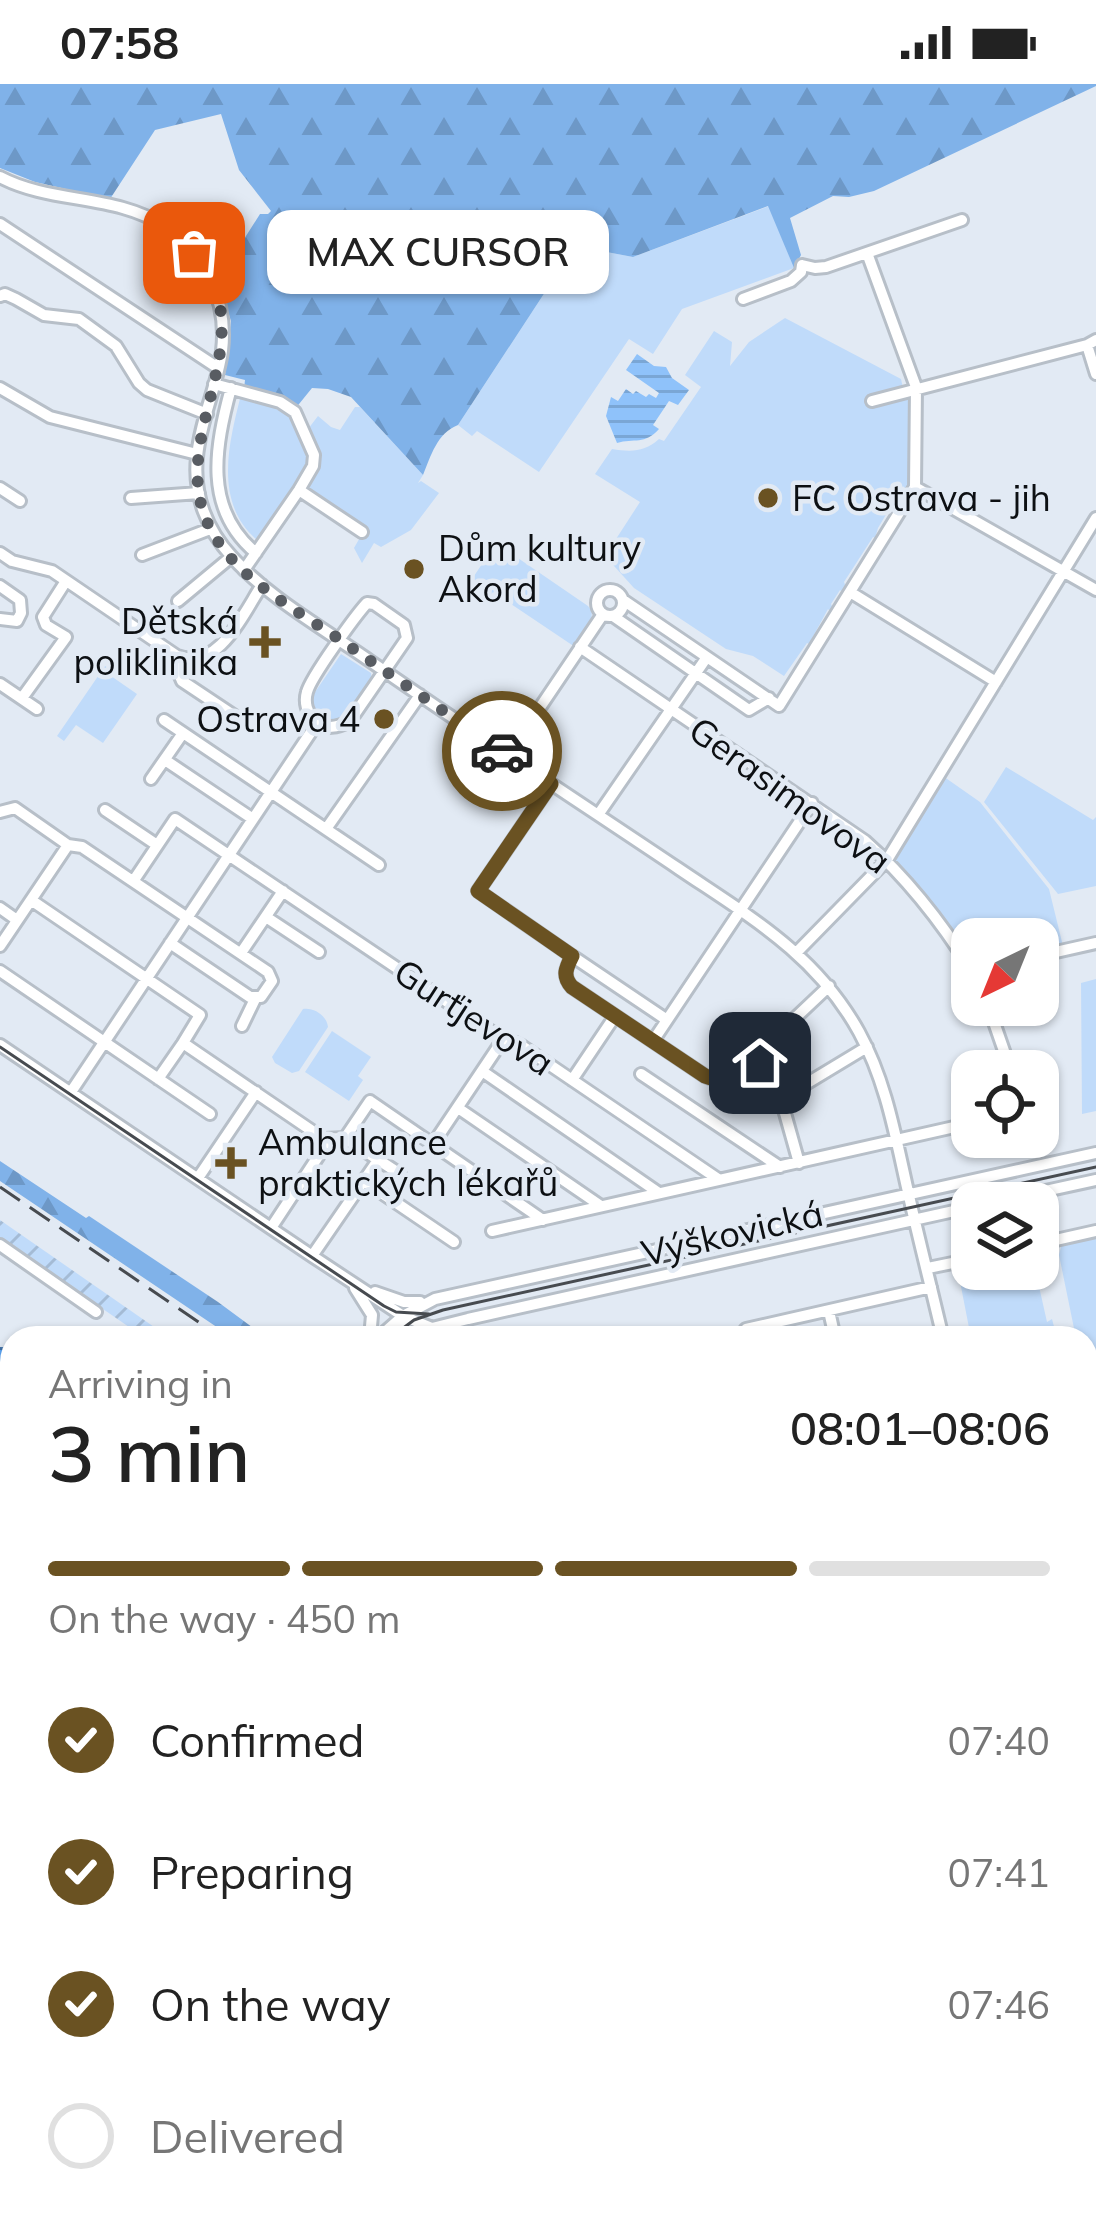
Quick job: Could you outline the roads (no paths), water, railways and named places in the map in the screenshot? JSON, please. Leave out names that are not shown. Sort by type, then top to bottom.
[{"type":"street","points":[[0,177],[32,190],[136,211],[182,240],[206,269],[220,304],[222,350],[197,454],[199,493],[210,529],[244,570],[740,911],[797,952],[829,986],[867,1047],[881,1081],[940,1326]]},
{"type":"street","points":[[743,299],[791,281],[802,265],[826,267],[962,220]]},
{"type":"street","points":[[0,224],[218,368]]},
{"type":"street","points":[[774,702],[623,600],[617,591],[604,591],[597,602],[608,615],[749,710],[774,702],[915,487],[916,387],[867,253]]},
{"type":"street","points":[[0,296],[16,298],[44,315],[79,320],[116,346],[148,390],[207,414]]},
{"type":"street","points":[[872,400],[1091,343],[1096,374]]},
{"type":"street","points":[[214,385],[280,402],[295,412],[314,455],[299,490],[244,570]]},
{"type":"street","points":[[0,388],[50,417],[197,454]]},
{"type":"street","points":[[230,388],[217,446],[217,486],[230,522],[256,553]]},
{"type":"street","points":[[915,487],[1096,590]]},
{"type":"street","points":[[0,488],[20,501]]},
{"type":"street","points":[[299,490],[362,532]]},
{"type":"street","points":[[131,498],[199,493]]},
{"type":"street","points":[[797,952],[886,860],[1096,518]]},
{"type":"street","points":[[142,555],[210,529]]},
{"type":"street","points":[[0,553],[12,561],[44,567],[182,658],[201,659],[219,648],[262,585]]},
{"type":"street","points":[[178,601],[231,557]]},
{"type":"street","points":[[22,698],[65,637],[46,625],[43,617],[66,581]]},
{"type":"street","points":[[0,586],[20,600],[22,613],[17,621],[0,619]]},
{"type":"street","points":[[850,592],[996,682]]},
{"type":"street","points":[[508,755],[580,647],[608,615],[622,610],[623,600]]},
{"type":"street","points":[[367,603],[407,630],[407,638],[385,671],[350,721],[339,727],[317,723],[307,708],[306,694],[367,603]]},
{"type":"street","name":"Gerasimovova","points":[[580,647],[812,803],[886,860],[951,940]]},
{"type":"street","points":[[598,815],[707,657]]},
{"type":"street","points":[[182,658],[182,681],[238,719]]},
{"type":"street","points":[[0,683],[38,709]]},
{"type":"street","points":[[326,829],[420,695]]},
{"type":"street","points":[[164,720],[379,865]]},
{"type":"street","points":[[71,1092],[317,723]]},
{"type":"street","points":[[151,779],[183,733]]},
{"type":"street","points":[[165,760],[253,819]]},
{"type":"street","points":[[551,784],[478,891],[667,1020]]},
{"type":"street","points":[[652,1041],[812,803]]},
{"type":"street","points":[[0,812],[15,808],[68,845],[82,847],[268,972],[272,981],[261,997],[250,997],[170,944]]},
{"type":"street","points":[[105,809],[158,845],[134,880]]},
{"type":"street","name":"Gurťjevova","points":[[158,845],[175,819],[718,1179]]},
{"type":"street","points":[[0,946],[68,845]]},
{"type":"street","points":[[241,953],[283,891]]},
{"type":"street","points":[[31,900],[200,1015],[158,1079]]},
{"type":"street","points":[[0,908],[17,920]]},
{"type":"street","points":[[266,916],[319,952]]},
{"type":"street","points":[[1059,952],[1096,944]]},
{"type":"street","points":[[572,956],[565,971],[567,981],[717,1081],[742,1076],[829,986]]},
{"type":"street","points":[[0,971],[210,1114]]},
{"type":"street","points":[[242,1026],[256,997]]},
{"type":"street","points":[[572,1080],[616,1016]]},
{"type":"street","points":[[434,1144],[504,1038]]},
{"type":"street","points":[[183,1043],[324,1139],[345,1138],[400,1174]]},
{"type":"street","points":[[0,1045],[403,1316],[427,1326]]},
{"type":"street","points":[[781,1099],[867,1047]]},
{"type":"street","points":[[758,1059],[781,1099],[799,1163]]},
{"type":"street","points":[[482,1071],[659,1193]]},
{"type":"street","points":[[641,1074],[780,1167]]},
{"type":"street","points":[[198,1178],[256,1092]]},
{"type":"street","points":[[345,1138],[370,1101],[543,1220]]},
{"type":"street","points":[[458,1108],[601,1206]]},
{"type":"street","points":[[491,1232],[951,1128]]},
{"type":"street","points":[[271,1228],[326,1146],[324,1139]]},
{"type":"street","name":"Výškovická","points":[[390,1326],[435,1299],[1096,1153]]},
{"type":"street","points":[[312,1256],[378,1160]]},
{"type":"street","points":[[1059,1188],[1096,1180]]},
{"type":"street","points":[[364,1181],[454,1242]]},
{"type":"street","name":"Výškovická","points":[[441,1326],[951,1212]]},
{"type":"street","points":[[1059,1239],[1096,1231]]},
{"type":"street","points":[[0,1245],[96,1312]]},
{"type":"street","points":[[928,1268],[951,1263]]},
{"type":"street","points":[[350,1281],[404,1302],[435,1299]]},
{"type":"street","points":[[350,1281],[371,1315],[372,1326]]},
{"type":"street","points":[[763,1326],[932,1287]]},
{"type":"street","points":[[829,1310],[832,1326]]},
{"type":"street","points":[[403,1316],[403,1326]]},
{"type":"tram line","points":[[0,1047],[384,1306],[396,1312],[429,1314]]},
{"type":"tram line","points":[[406,1326],[443,1310],[1096,1167]]},
{"type":"railway","points":[[0,1187],[204,1326]]},
{"type":"place","name":"MAX CURSOR","points":[[194,253]]},
{"type":"place","name":"FC Ostrava - jih","points":[[768,498]]},
{"type":"place","name":"Dům kultury Akord","points":[[414,569]]},
{"type":"place","name":"Dětská poliklinika","points":[[265,642]]},
{"type":"place","name":"Ostrava 4","points":[[384,719]]},
{"type":"place","name":"Ambulance praktických lékařů","points":[[231,1163]]}]
